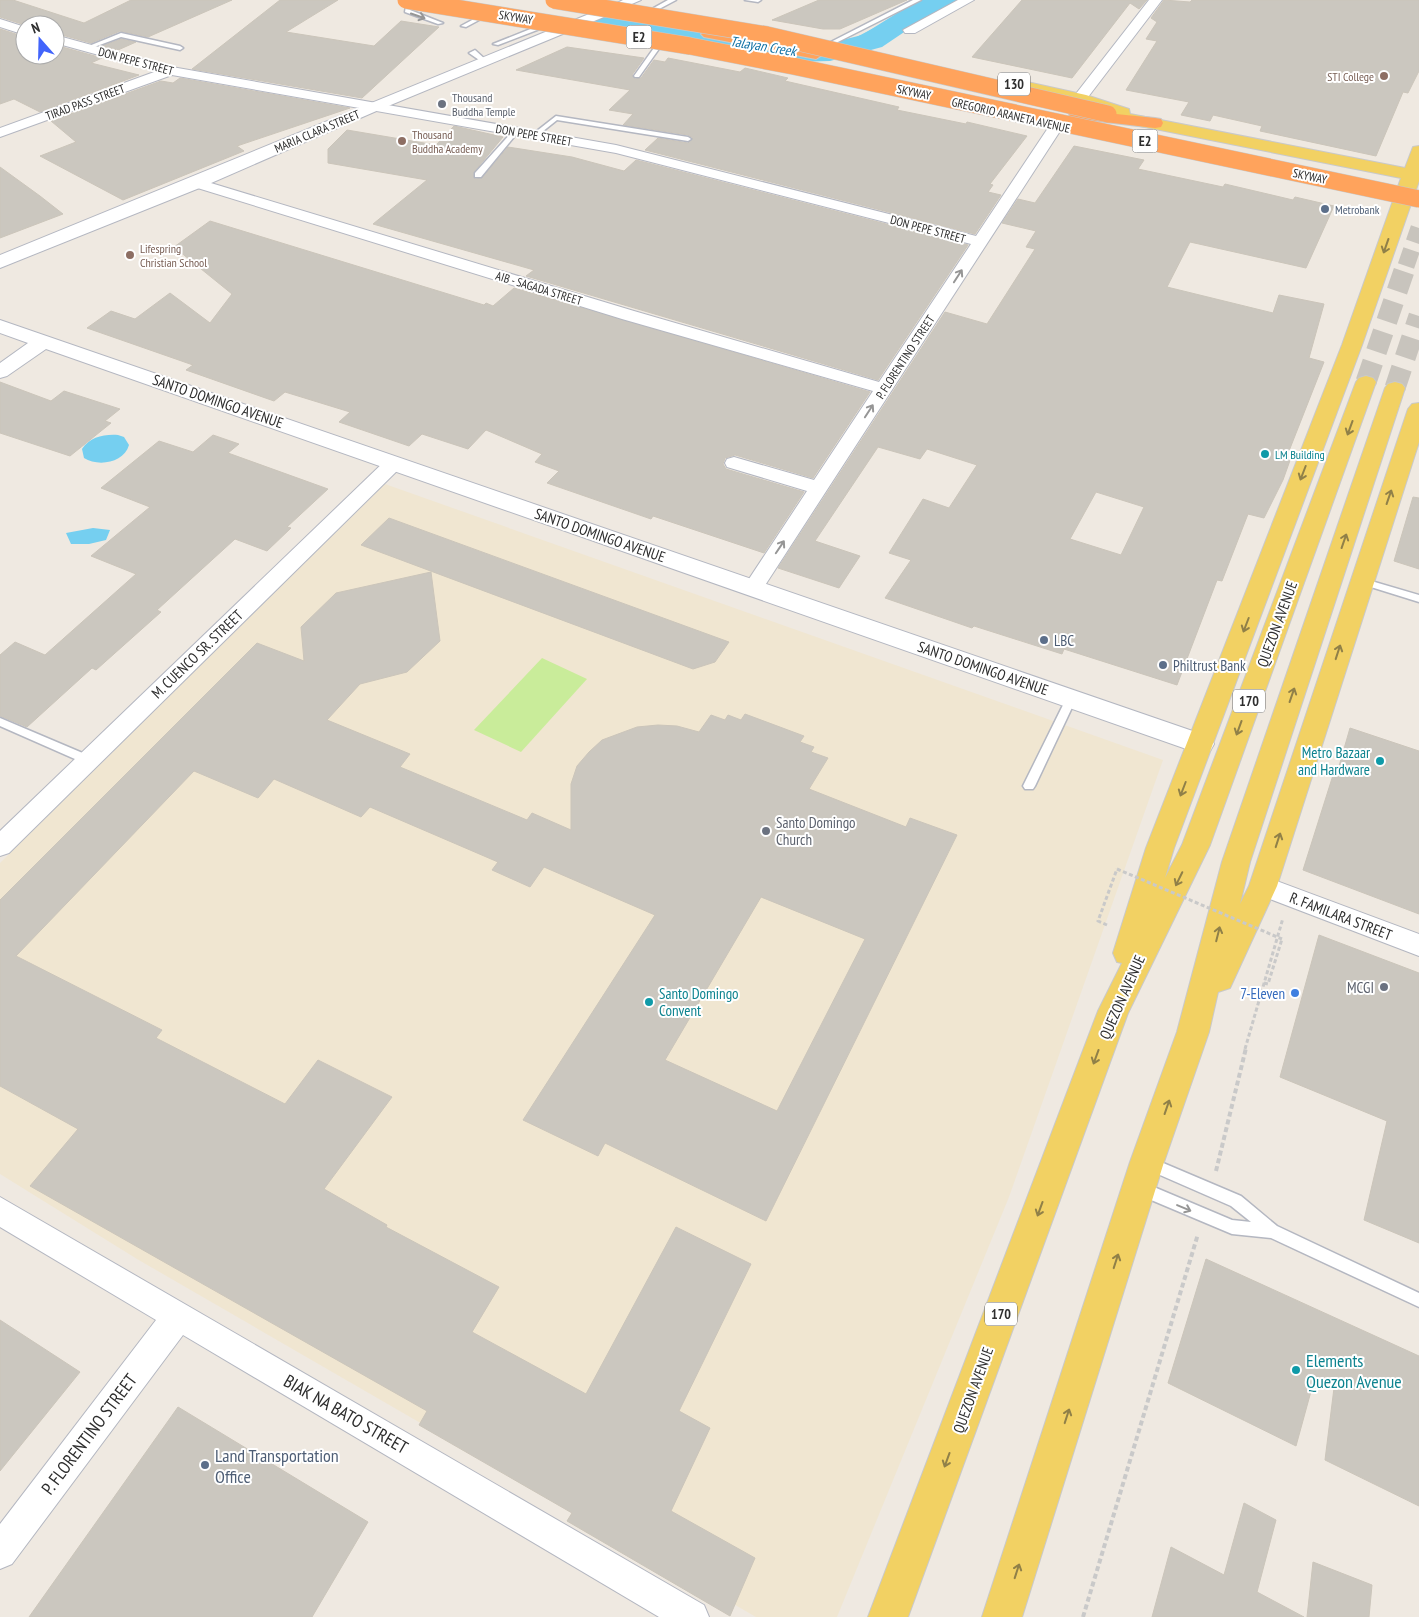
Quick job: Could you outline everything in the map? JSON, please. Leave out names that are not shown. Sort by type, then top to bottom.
[{"type":"highway","name":"SKYWAY","points":[[406,0],[690,46],[793,66],[1415,200]]},
{"type":"highway","name":"SKYWAY","points":[[554,0],[767,35],[1234,144],[1416,177]]},
{"type":"highway","points":[[634,0],[669,5],[722,19],[767,35]]},
{"type":"highway","points":[[542,3],[824,51],[1081,116],[1155,123]]},
{"type":"main road","name":"GREGORIO ARANETA AVENUE","points":[[424,0],[579,23],[756,57],[1057,125],[1415,200]]},
{"type":"main road","name":"GREGORIO ARANETA AVENUE","points":[[542,3],[577,2],[725,28],[867,59],[951,70],[1080,98],[1155,123]]},
{"type":"main road","name":"MARIA CLARA STREET","points":[[0,262],[196,183],[374,106],[479,56],[539,39],[611,9]]},
{"type":"main road","name":"GREGORIO ARANETA AVENUE","points":[[867,59],[1069,108],[1155,123],[1416,177]]},
{"type":"main road","points":[[1113,1012],[1133,935],[1160,848],[1352,346],[1415,200],[1419,151]]},
{"type":"main road","name":"SANTO DOMINGO AVENUE","points":[[0,326],[1200,744]]},
{"type":"main road","points":[[0,372],[44,341]]},
{"type":"main road","name":"QUEZON AVENUE","points":[[888,1617],[1113,1012],[1196,845],[1366,382]]},
{"type":"main road","name":"170","points":[[1002,1617],[1144,1175],[1194,1032],[1236,862],[1395,388]]},
{"type":"main road","points":[[1194,1032],[1263,886],[1361,581],[1418,417]]},
{"type":"street","name":"MARIA CLARA STREET","points":[[611,9],[634,0]]},
{"type":"street","points":[[910,30],[968,0]]},
{"type":"street","points":[[1080,98],[1156,0]]},
{"type":"street","name":"DON PEPE STREET","points":[[65,42],[171,71],[616,149],[980,242]]},
{"type":"street","name":"TIRAD PASS STREET","points":[[0,133],[171,71]]},
{"type":"street","name":"P. FLORENTINO STREET","points":[[753,588],[1057,125]]},
{"type":"street","name":"AIB - SAGADA STREET","points":[[196,183],[628,315],[884,389]]},
{"type":"street","name":"M. CUENCO SR. STREET","points":[[0,846],[394,463]]},
{"type":"street","points":[[734,463],[818,488]]},
{"type":"street","name":"R. FAMILARA STREET","points":[[1263,886],[1419,945]]},
{"type":"street","name":"BIAK NA BATO STREET","points":[[0,1211],[692,1617]]},
{"type":"street","name":"P. FLORENTINO STREET","points":[[0,1552],[178,1316]]},
{"type":"lane","points":[[410,0],[407,12],[440,23]]},
{"type":"lane","points":[[644,15],[673,0]]},
{"type":"lane","points":[[748,0],[758,0]]},
{"type":"lane","points":[[824,51],[918,0]]},
{"type":"lane","points":[[464,26],[494,10]]},
{"type":"lane","points":[[496,44],[559,20]]},
{"type":"lane","points":[[87,48],[121,35],[180,48]]},
{"type":"lane","points":[[508,39],[539,39]]},
{"type":"lane","points":[[637,76],[664,39]]},
{"type":"lane","points":[[535,135],[556,118],[688,139]]},
{"type":"lane","points":[[478,175],[515,132]]},
{"type":"lane","points":[[1361,581],[1419,599]]},
{"type":"lane","points":[[1029,786],[1071,699]]},
{"type":"lane","points":[[0,722],[88,760]]},
{"type":"lane","points":[[1144,1175],[1212,1190],[1236,1201],[1272,1231],[1419,1300]]},
{"type":"lane","points":[[1144,1175],[1204,1216],[1232,1227],[1272,1231]]},
{"type":"path","points":[[1098,921],[1117,869],[1282,939],[1268,984],[1264,983]]},
{"type":"path","points":[[1212,1190],[1252,1022],[1290,897]]},
{"type":"path","points":[[1083,1617],[1204,1216]]},
{"type":"shaded area","points":[[385,484],[1163,760],[1009,1197],[837,1617],[756,1617],[137,1259],[0,1174],[0,863]]},
{"type":"green space","points":[[542,658],[587,679],[521,752],[474,730]]},
{"type":"water","points":[[928,0],[960,0],[900,31],[875,48],[845,43]]},
{"type":"water","points":[[108,435],[124,437],[129,445],[122,456],[103,463],[84,458],[82,449],[93,439]]},
{"type":"water","points":[[93,528],[110,530],[106,540],[89,544],[71,544],[66,533]]},
{"type":"building","points":[[0,0],[13,0],[59,15],[15,15],[15,22],[0,17]]},
{"type":"building","points":[[131,0],[232,0],[148,37],[120,31],[91,43],[65,36],[65,17],[84,23]]},
{"type":"building","points":[[280,0],[338,0],[286,32],[374,46],[401,21],[439,27],[362,98],[192,69]]},
{"type":"building","points":[[819,0],[907,0],[840,29],[823,29],[772,20]]},
{"type":"building","points":[[1022,0],[1147,0],[1139,9],[1130,3],[1072,78],[972,57]]},
{"type":"building","points":[[1164,0],[1190,2],[1192,0],[1419,0],[1419,71],[1408,93],[1403,92],[1376,156],[1260,131],[1262,126],[1213,115],[1210,121],[1181,115],[1189,102],[1126,90],[1157,41],[1146,39],[1157,22],[1151,18]]},
{"type":"building","points":[[0,29],[15,34],[15,65],[65,65],[65,48],[102,58],[91,63],[139,75],[40,112],[14,99],[0,104]]},
{"type":"building","points":[[121,39],[136,42],[118,50],[102,46]]},
{"type":"building","points":[[567,47],[644,58],[632,75],[635,79],[641,78],[654,60],[665,62],[668,58],[740,72],[745,68],[788,78],[785,81],[899,107],[897,110],[966,124],[967,122],[1027,136],[990,184],[993,185],[988,192],[1001,195],[975,234],[645,150],[658,138],[688,143],[693,138],[688,135],[623,125],[633,114],[609,110],[630,90],[516,70]]},
{"type":"building","points":[[180,78],[350,108],[237,146],[244,151],[123,200],[40,156],[76,142],[51,121],[161,81],[173,83]]},
{"type":"building","points":[[454,126],[503,137],[474,172],[475,179],[482,178],[508,147],[572,157],[624,171],[636,160],[968,245],[878,380],[526,276],[534,270],[373,224],[427,180],[328,163],[328,149],[347,130],[436,145]]},
{"type":"building","points":[[1074,146],[1144,160],[1138,169],[1223,187],[1225,184],[1293,200],[1295,197],[1334,206],[1306,268],[1190,242],[1167,287],[1273,313],[1279,295],[1324,304],[1309,358],[1324,362],[1289,451],[1293,452],[1283,480],[1264,518],[1248,514],[1222,581],[1217,580],[1177,685],[1064,649],[1062,654],[974,626],[972,628],[885,598],[911,560],[889,553],[923,499],[949,508],[977,465],[927,449],[920,459],[878,447],[815,541],[860,556],[839,588],[778,568],[945,312],[987,324],[1035,249],[1026,247],[1036,231],[1002,223],[1018,199],[1035,203]],"holes":[[[1096,492],[1144,507],[1121,555],[1070,539]]]},
{"type":"building","points":[[0,167],[40,196],[63,214],[0,238]]},
{"type":"building","points":[[210,221],[484,305],[486,303],[493,306],[514,288],[870,392],[813,478],[735,455],[725,458],[723,464],[726,469],[804,492],[764,553],[653,516],[651,519],[547,483],[559,471],[535,462],[542,454],[486,430],[468,449],[422,434],[409,446],[339,422],[350,412],[285,392],[274,401],[186,370],[193,365],[87,328],[111,311],[135,319],[170,293],[210,323],[232,294],[174,247]]},
{"type":"building","points":[[0,382],[51,401],[64,391],[120,409],[105,421],[111,423],[70,456],[0,433]]},
{"type":"building","points":[[213,435],[239,444],[228,453],[328,489],[287,527],[291,528],[267,551],[235,539],[157,610],[161,612],[96,670],[92,668],[27,727],[0,716],[0,655],[15,642],[45,655],[136,574],[91,556],[150,507],[101,488],[159,441],[193,452]]},
{"type":"building","points":[[1413,497],[1419,498],[1419,569],[1394,561]]},
{"type":"building","points":[[389,518],[729,642],[715,662],[693,669],[361,545]]},
{"type":"building","points":[[431,572],[440,641],[407,672],[360,684],[327,720],[410,754],[400,767],[527,820],[532,813],[571,830],[571,784],[577,766],[602,740],[637,727],[658,725],[677,726],[699,732],[711,715],[725,720],[728,715],[741,720],[745,714],[804,736],[800,742],[814,747],[811,752],[828,758],[809,789],[906,827],[910,818],[957,835],[766,1221],[605,1143],[598,1156],[523,1120],[655,915],[544,867],[530,887],[492,870],[498,862],[370,807],[361,817],[274,779],[258,798],[194,771],[16,956],[162,1030],[156,1038],[285,1104],[318,1060],[392,1097],[324,1189],[387,1225],[386,1227],[499,1287],[472,1332],[586,1394],[676,1227],[751,1264],[679,1411],[710,1428],[671,1511],[755,1558],[730,1616],[567,1521],[572,1513],[419,1425],[427,1411],[30,1186],[78,1129],[0,1086],[0,900],[257,643],[304,661],[301,627],[336,593]],"holes":[[[761,897],[865,939],[777,1111],[665,1060]]]},
{"type":"building","points":[[1350,728],[1419,751],[1419,914],[1303,870],[1334,772],[1337,773]]},
{"type":"building","points":[[1319,935],[1419,973],[1419,1243],[1364,1220],[1387,1121],[1280,1077]]},
{"type":"building","name":"Elements Quezon Avenue","points":[[1206,1259],[1419,1356],[1419,1506],[1325,1460],[1334,1388],[1313,1384],[1296,1446],[1168,1383]]},
{"type":"building","points":[[0,1320],[80,1372],[0,1471]]},
{"type":"building","name":"Land Transportation Office","points":[[178,1407],[368,1522],[312,1617],[29,1617]]},
{"type":"building","points":[[1244,1503],[1276,1520],[1257,1592],[1304,1617],[1152,1617],[1171,1547],[1224,1575]]},
{"type":"building","points":[[1313,1562],[1372,1585],[1369,1617],[1307,1617]]},
{"type":"waterway","name":"Talayan Creek","points":[[606,17],[793,53],[830,52],[872,41],[912,14],[939,0]]},
{"type":"tunnel","points":[[1406,266],[1419,228]]},
{"type":"tunnel","points":[[1366,382],[1406,265]]},
{"type":"tunnel","points":[[1395,388],[1419,316]]},
{"type":"place","name":"STI College","points":[[1384,76]]},
{"type":"place","name":"Thousand Buddha Temple","points":[[442,104]]},
{"type":"place","name":"Thousand Buddha Academy","points":[[402,141]]},
{"type":"place","name":"Metrobank","points":[[1325,209]]},
{"type":"place","name":"Lifespring Christian School","points":[[130,255]]},
{"type":"place","name":"LM Building","points":[[1265,454]]},
{"type":"place","name":"LBC","points":[[1044,640]]},
{"type":"place","name":"Philtrust Bank","points":[[1163,665]]},
{"type":"place","name":"Metro Bazaar and Hardware","points":[[1380,761]]},
{"type":"place","name":"Santo Domingo Church","points":[[766,831]]},
{"type":"place","name":"MCGI","points":[[1384,987]]},
{"type":"place","name":"7-Eleven","points":[[1295,993]]},
{"type":"place","name":"Santo Domingo Convent","points":[[649,1002]]},
{"type":"place","name":"Elements Quezon Avenue","points":[[1296,1370]]},
{"type":"place","name":"Land Transportation Office","points":[[205,1465]]}]
